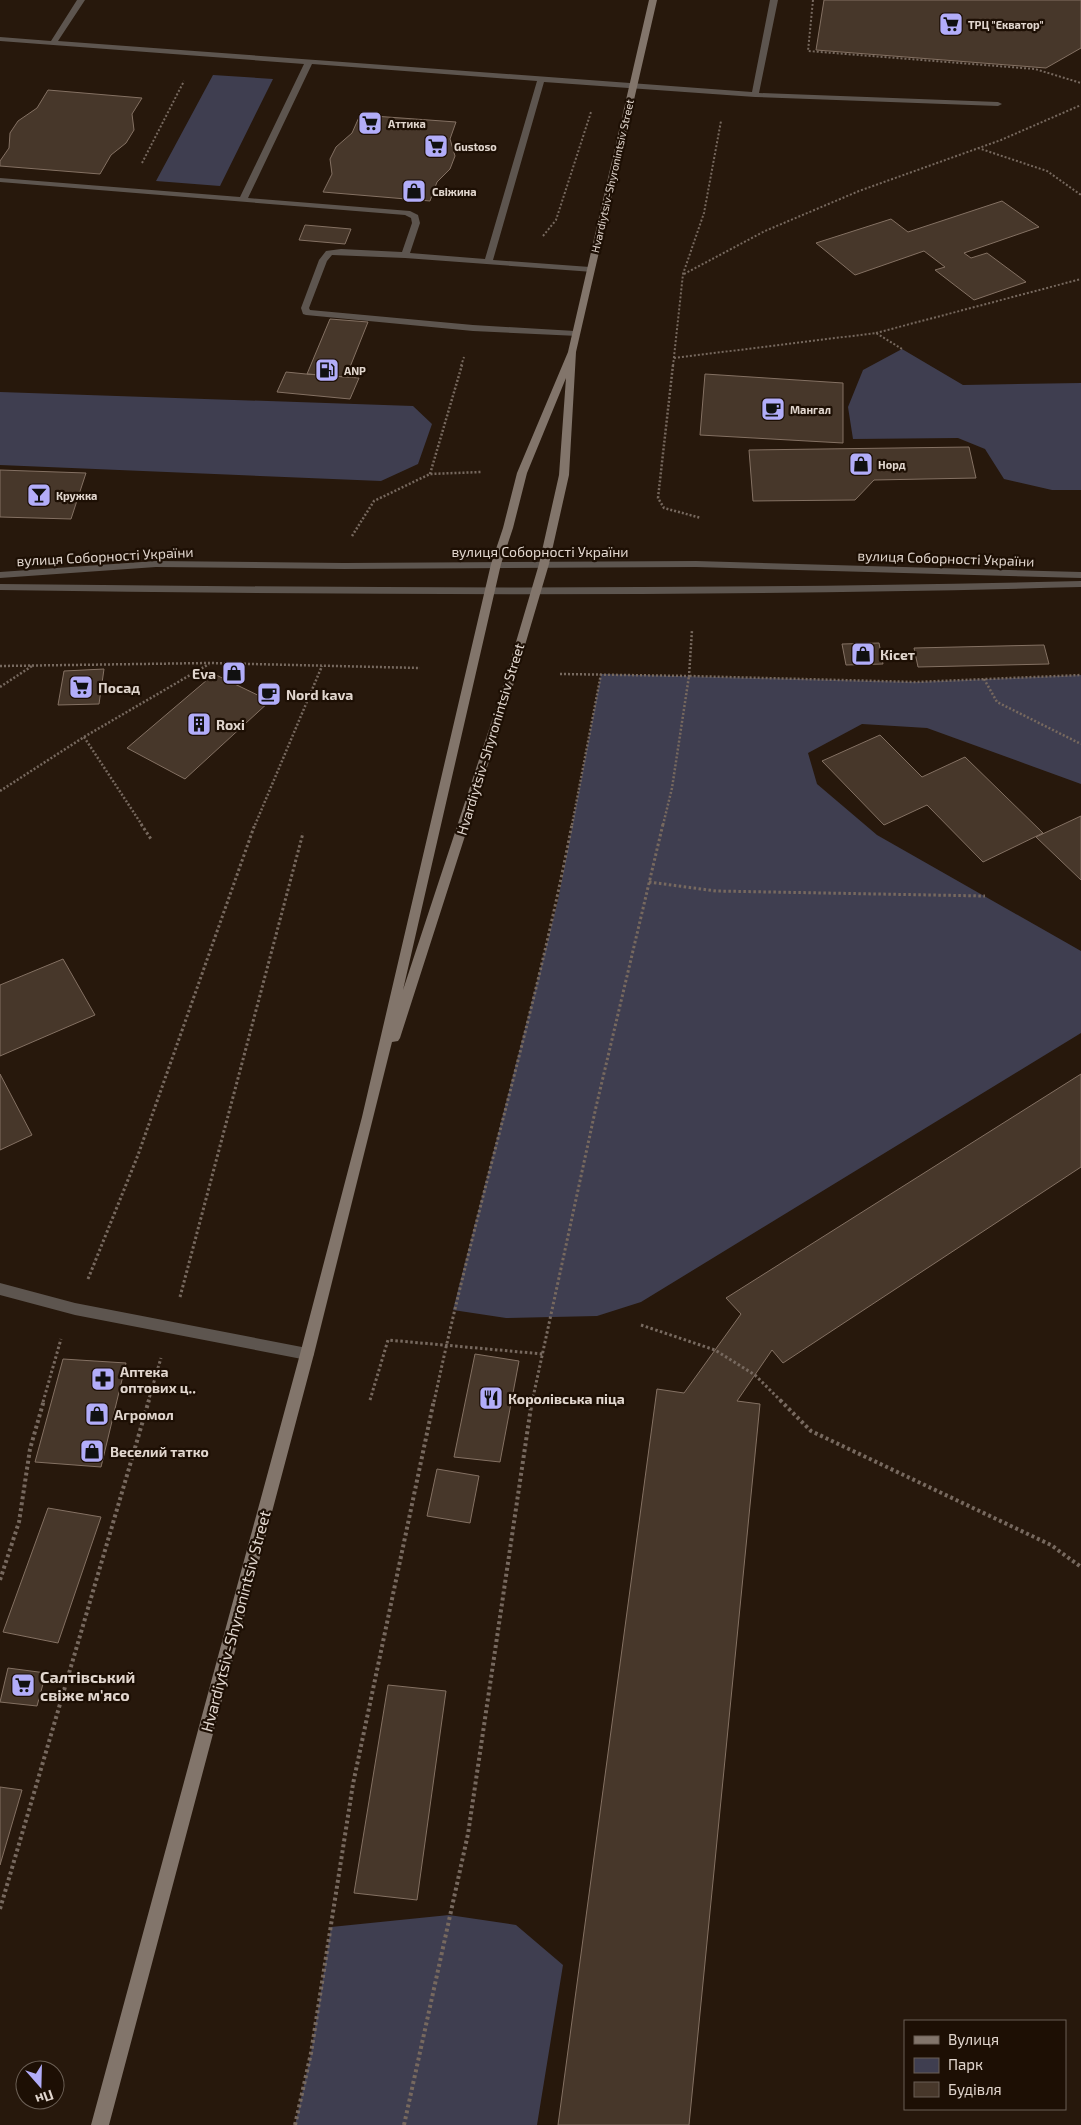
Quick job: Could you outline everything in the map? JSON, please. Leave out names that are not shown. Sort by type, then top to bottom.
[{"type":"main road","name":"Hvardiytsiv-Shyronintsiv Street","points":[[368,1116],[505,696],[544,564],[564,475],[572,352],[575,334],[653,0]]},
{"type":"main road","name":"Hvardiytsiv-Shyronintsiv Street","points":[[100,2125],[307,1354],[368,1116],[488,593],[508,528],[522,473],[572,352]]},
{"type":"street","points":[[53,43],[81,0]]},
{"type":"street","points":[[755,95],[774,0]]},
{"type":"street","points":[[1,41],[53,43],[755,95],[998,104]]},
{"type":"street","points":[[243,200],[309,62]]},
{"type":"street","points":[[488,262],[541,80]]},
{"type":"street","points":[[0,180],[407,213],[415,217],[416,223],[406,255]]},
{"type":"street","points":[[575,334],[464,327],[306,312],[305,308],[323,260],[328,253],[406,255],[590,270]]},
{"type":"street","name":"вулиця Соборності України","points":[[0,575],[156,564],[344,566],[696,564],[1081,575]]},
{"type":"street","name":"вулиця Соборності України","points":[[0,587],[488,593],[933,589],[1081,584]]},
{"type":"street","points":[[0,1289],[75,1309],[307,1354]]},
{"type":"path","points":[[813,0],[808,51],[1036,69],[1081,83]]},
{"type":"path","points":[[128,191],[198,54]]},
{"type":"path","points":[[701,518],[664,508],[658,498],[683,274],[704,213],[725,93]]},
{"type":"path","points":[[683,274],[765,232],[859,191],[978,148],[1081,105]]},
{"type":"path","points":[[978,148],[1047,171],[1081,195]]},
{"type":"path","points":[[674,358],[876,333],[1081,279]]},
{"type":"path","points":[[876,333],[902,349]]},
{"type":"path","points":[[350,538],[374,501],[430,474],[481,472]]},
{"type":"path","points":[[404,2125],[468,1834],[530,1410],[596,1107],[672,788],[689,676],[692,630]]},
{"type":"path","points":[[0,791],[84,737],[210,663]]},
{"type":"path","points":[[0,666],[210,663],[420,668]]},
{"type":"path","points":[[0,687],[32,665]]},
{"type":"path","points":[[0,1580],[19,1522],[30,1449],[61,1338],[75,1309],[138,1156],[249,839],[322,666]]},
{"type":"path","points":[[560,674],[916,682],[1081,675]]},
{"type":"path","points":[[295,2125],[311,2053],[353,1784],[462,1276],[558,900],[601,674]]},
{"type":"path","points":[[984,679],[997,702],[1081,744]]},
{"type":"path","points":[[84,737],[151,839]]},
{"type":"path","points":[[0,1909],[170,1328],[303,833]]},
{"type":"path","points":[[649,882],[716,891],[985,896]]},
{"type":"path","points":[[641,1325],[715,1350],[755,1375],[810,1431],[1051,1545],[1081,1567]]},
{"type":"path","points":[[370,1400],[388,1340],[543,1354]]},
{"type":"green space","points":[[213,75],[273,79],[220,186],[156,181]]},
{"type":"green space","points":[[902,349],[963,385],[1081,383],[1081,490],[1052,490],[1004,479],[985,449],[958,438],[853,439],[848,407],[863,370]]},
{"type":"green space","points":[[0,392],[413,406],[432,424],[418,464],[381,481],[0,465]]},
{"type":"green space","points":[[601,674],[916,682],[1081,675],[1081,784],[927,728],[862,724],[808,753],[817,784],[877,835],[1081,951],[1081,1033],[641,1302],[597,1316],[506,1318],[453,1310],[558,900]]},
{"type":"green space","points":[[449,1915],[516,1925],[563,1965],[537,2125],[295,2125],[311,2053],[331,1927]]},
{"type":"building","name":"ТРЦ \"Екватор\"","points":[[824,0],[1081,0],[1081,48],[1046,68],[816,50]]},
{"type":"building","points":[[48,90],[142,98],[132,114],[134,130],[126,143],[111,155],[100,174],[0,166],[0,161],[9,148],[10,133],[18,121],[37,108]]},
{"type":"building","points":[[360,115],[456,122],[450,139],[455,156],[450,169],[437,182],[430,201],[323,192],[332,174],[330,159],[336,147],[352,133]]},
{"type":"building","points":[[1002,201],[1039,227],[964,253],[971,258],[987,253],[1026,282],[974,300],[935,270],[945,267],[924,251],[855,275],[816,243],[891,219],[908,232]]},
{"type":"building","points":[[305,225],[351,229],[345,244],[299,240]]},
{"type":"building","points":[[330,319],[368,322],[346,377],[307,374]]},
{"type":"building","points":[[286,372],[359,378],[350,399],[277,392]]},
{"type":"building","name":"Мангал","points":[[705,374],[843,383],[843,443],[700,435]]},
{"type":"building","name":"Норд","points":[[969,447],[976,478],[874,480],[855,500],[753,501],[749,450]]},
{"type":"building","name":"Кружка","points":[[0,470],[86,473],[71,519],[0,517]]},
{"type":"building","name":"Кісет","points":[[879,643],[883,664],[846,665],[842,644]]},
{"type":"building","points":[[1044,645],[1049,664],[918,667],[914,648]]},
{"type":"building","name":"Посад","points":[[104,669],[99,704],[58,705],[64,671]]},
{"type":"building","name":"Roxi","points":[[214,674],[270,701],[185,779],[127,748]]},
{"type":"building","points":[[880,735],[922,777],[965,757],[1043,833],[983,862],[927,805],[884,825],[822,761]]},
{"type":"building","points":[[1081,816],[1081,880],[1036,837]]},
{"type":"building","points":[[63,959],[95,1015],[0,1056],[0,985]]},
{"type":"building","points":[[0,1074],[32,1135],[0,1150]]},
{"type":"building","points":[[1081,1074],[1081,1167],[783,1363],[772,1350],[737,1401],[760,1404],[689,2125],[558,2125],[657,1389],[684,1393],[741,1314],[726,1298]]},
{"type":"building","points":[[475,1354],[519,1361],[500,1462],[454,1457]]},
{"type":"building","points":[[63,1359],[126,1363],[101,1467],[35,1462]]},
{"type":"building","points":[[437,1469],[479,1476],[470,1523],[427,1516]]},
{"type":"building","points":[[48,1508],[101,1517],[58,1643],[3,1632]]},
{"type":"building","name":"Салтівський свіже м'ясо","points":[[8,1668],[46,1673],[37,1706],[0,1702]]},
{"type":"building","points":[[388,1685],[446,1691],[417,1900],[354,1893]]},
{"type":"building","points":[[0,1787],[22,1790],[0,1865]]},
{"type":"place","name":"ТРЦ \"Екватор\"","points":[[951,24]]},
{"type":"place","name":"Аттика","points":[[370,123]]},
{"type":"place","name":"Gustoso","points":[[436,146]]},
{"type":"place","name":"Свіжина","points":[[414,191]]},
{"type":"place","name":"ANP","points":[[327,370]]},
{"type":"place","name":"Мангал","points":[[773,409]]},
{"type":"place","name":"Норд","points":[[861,464]]},
{"type":"place","name":"Кружка","points":[[39,495]]},
{"type":"place","name":"Кісет","points":[[863,654]]},
{"type":"place","name":"Eva","points":[[234,673]]},
{"type":"place","name":"Посад","points":[[81,687]]},
{"type":"place","name":"Nord kava","points":[[269,694]]},
{"type":"place","name":"Roxi","points":[[199,724]]},
{"type":"place","name":"Аптека оптових ц‥","points":[[103,1379]]},
{"type":"place","name":"Королівська піца","points":[[491,1398]]},
{"type":"place","name":"Агромол","points":[[97,1414]]},
{"type":"place","name":"Веселий татко","points":[[92,1451]]},
{"type":"place","name":"Салтівський свіже м'ясо","points":[[23,1685]]}]
